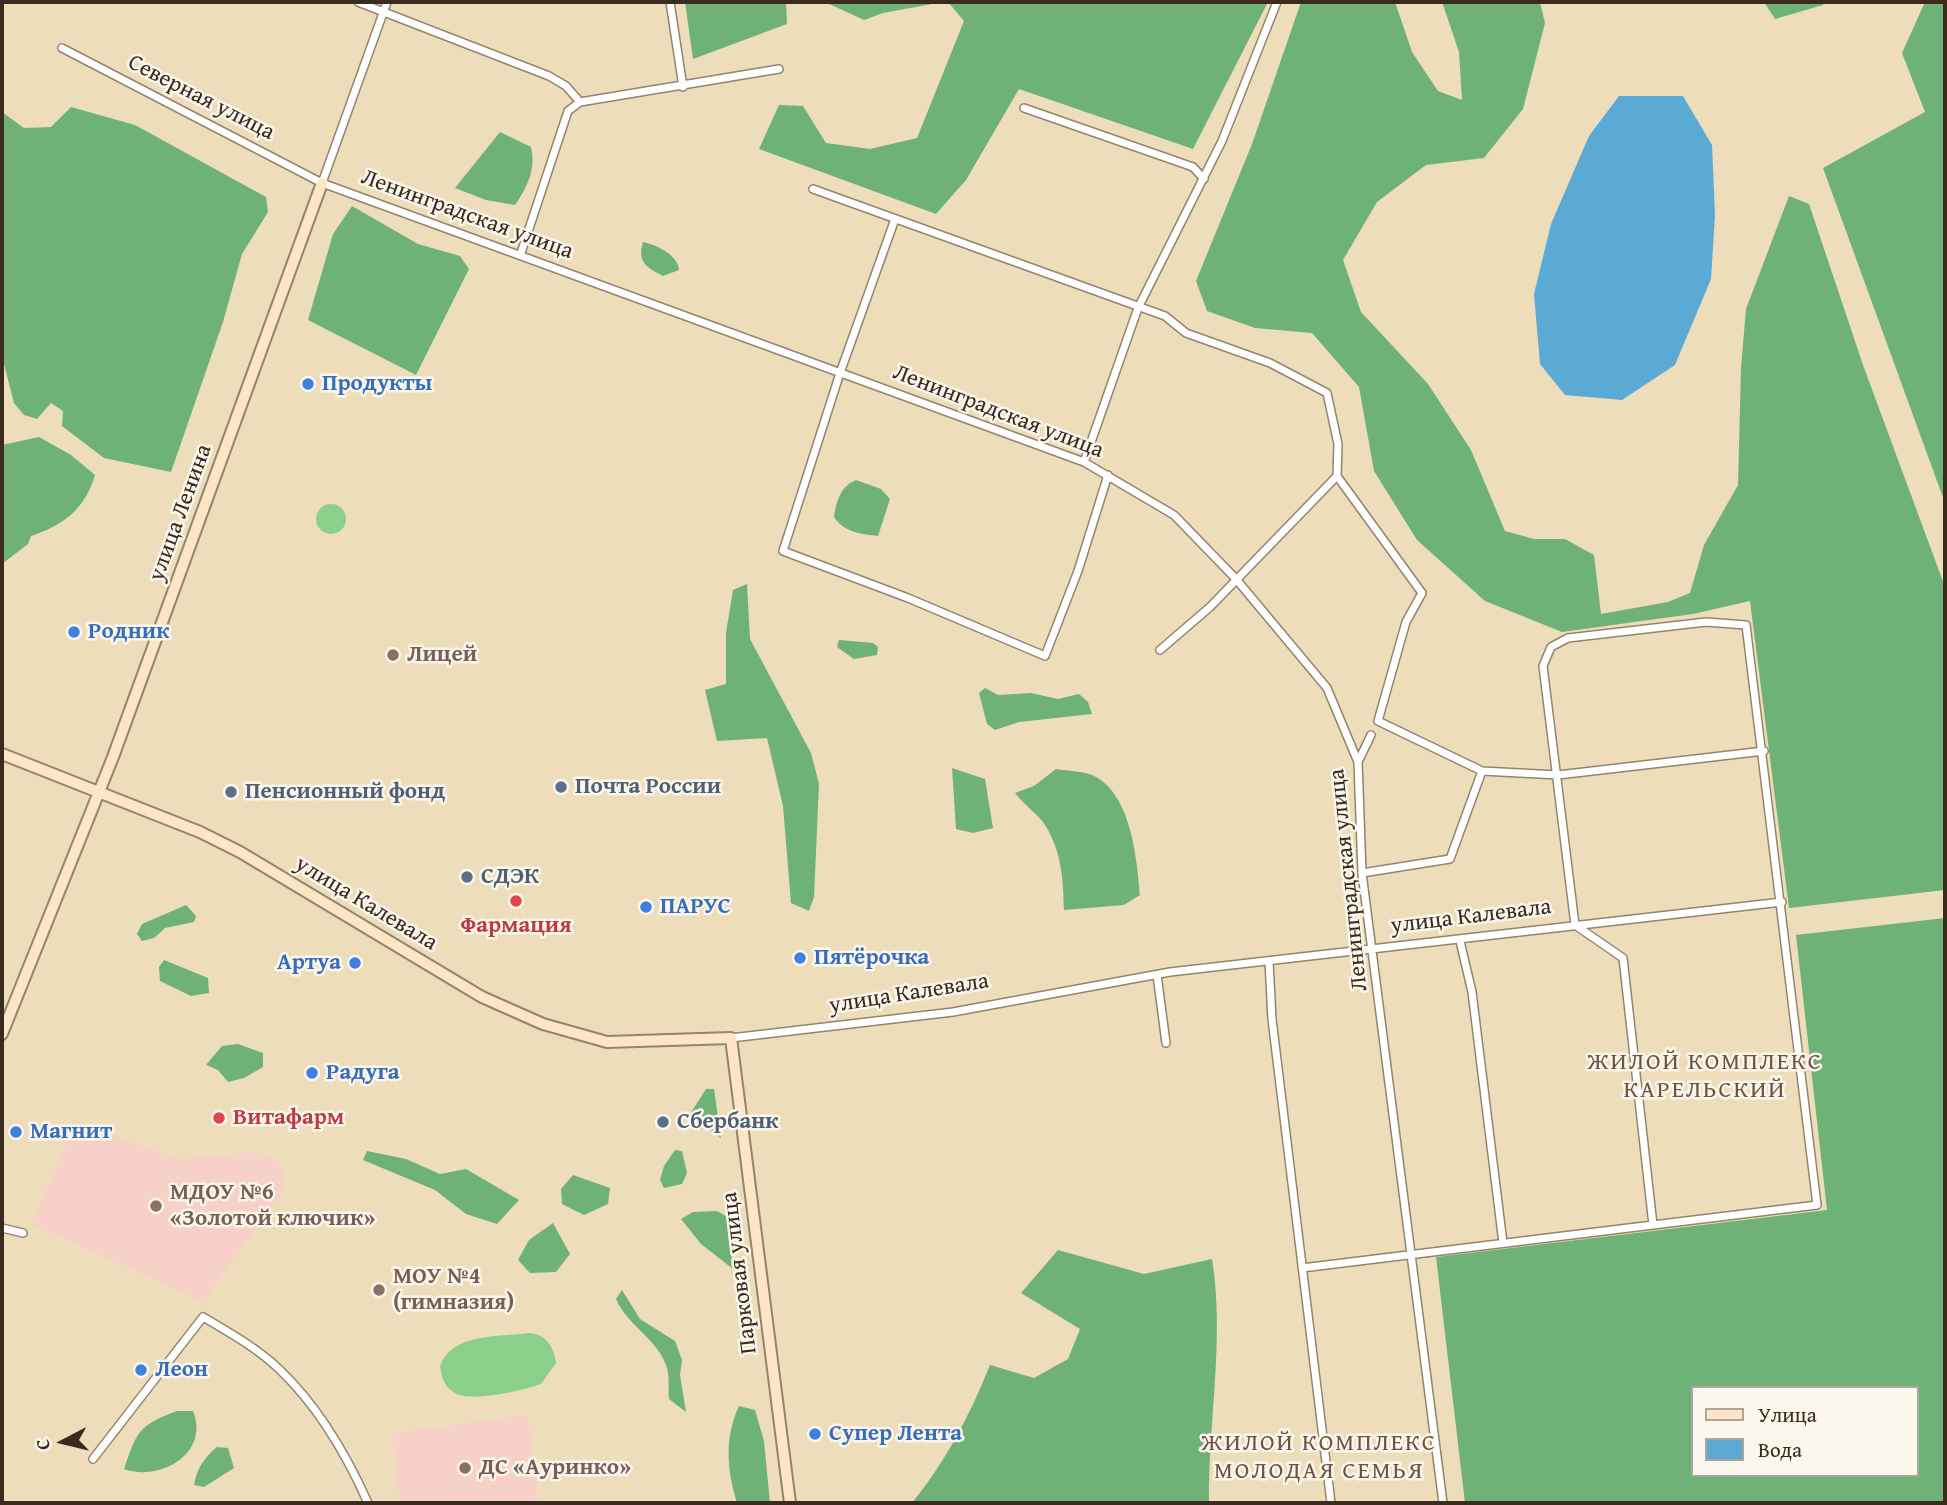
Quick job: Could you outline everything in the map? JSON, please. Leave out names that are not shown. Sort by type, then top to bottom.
[{"type":"main road","name":"улица Ленина","points":[[2,1034],[212,492],[322,183]]},
{"type":"main road","name":"улица Калевала","points":[[2,754],[200,832],[240,852],[482,998],[543,1024],[607,1041],[731,1038]]},
{"type":"main road","name":"Парковая улица","points":[[731,1038],[790,1503]]},
{"type":"street","points":[[358,2],[549,76],[566,86],[580,102]]},
{"type":"street","name":"улица Ленина","points":[[322,183],[387,2]]},
{"type":"street","points":[[670,2],[683,87]]},
{"type":"street","points":[[1084,462],[1138,307],[1204,178],[1277,2]]},
{"type":"street","name":"Северная улица","points":[[62,48],[322,183]]},
{"type":"street","points":[[521,253],[568,111],[580,102],[779,69]]},
{"type":"street","points":[[1024,108],[1193,167],[1204,178]]},
{"type":"street","name":"Ленинградская улица","points":[[322,183],[521,253],[1084,462],[1174,516],[1236,579],[1327,688],[1358,762],[1362,873],[1443,1503]]},
{"type":"street","points":[[813,188],[1165,316],[1186,333],[1270,362],[1327,393],[1338,444],[1337,476],[1422,593],[1406,622],[1378,720],[1482,771],[1558,775],[1764,751]]},
{"type":"street","points":[[895,219],[840,373],[783,551],[908,598],[1045,656],[1078,571],[1108,475]]},
{"type":"street","points":[[1160,650],[1210,607],[1337,476]]},
{"type":"street","points":[[1302,1268],[1817,1205],[1764,751],[1746,625],[1692,623],[1568,638],[1551,647],[1543,667],[1575,925],[1623,958],[1653,1225]]},
{"type":"street","points":[[1358,762],[1371,735]]},
{"type":"street","points":[[1362,873],[1450,859],[1482,771]]},
{"type":"street","name":"улица Калевала","points":[[731,1038],[953,1012],[1157,975],[1782,902]]},
{"type":"street","points":[[1460,940],[1472,992],[1503,1243]]},
{"type":"street","points":[[1269,962],[1268,981],[1331,1503]]},
{"type":"street","points":[[1157,975],[1166,1043]]},
{"type":"street","points":[[2,1228],[23,1233]]},
{"type":"street","points":[[93,1459],[204,1317],[241,1339],[288,1377],[342,1451],[368,1503]]},
{"type":"shaded area","name":"МДОУ №6 «Золотой ключик»","points":[[76,1123],[182,1159],[242,1153],[266,1154],[281,1166],[285,1189],[203,1302],[31,1224]]},
{"type":"shaded area","name":"ДС «Ауринко»","points":[[528,1415],[538,1503],[400,1503],[392,1433]]},
{"type":"green space","points":[[685,2],[786,2],[787,24],[693,59]]},
{"type":"green space","points":[[825,2],[943,2],[883,13],[864,20]]},
{"type":"green space","points":[[948,2],[1268,2],[1193,149],[1019,89],[966,180],[936,214],[759,149],[779,105],[803,106],[826,143],[870,149],[917,138],[964,21]]},
{"type":"green space","points":[[1301,2],[1395,2],[1412,52],[1438,91],[1462,100],[1459,52],[1442,2],[1540,2],[1545,23],[1523,109],[1484,158],[1426,165],[1377,202],[1343,260],[1361,312],[1428,384],[1471,450],[1505,531],[1534,539],[1565,539],[1594,555],[1601,614],[1668,602],[1690,593],[1704,545],[1738,485],[1741,368],[1746,309],[1789,196],[1809,204],[1863,365],[1945,587],[1945,890],[1789,908],[1750,601],[1693,614],[1562,632],[1485,601],[1417,540],[1374,471],[1359,387],[1312,333],[1255,328],[1207,311],[1196,281],[1252,144]]},
{"type":"green space","points":[[1764,2],[1823,2],[1823,5],[1775,19]]},
{"type":"green space","points":[[1925,2],[1945,2],[1945,503],[1823,168],[1925,112],[1902,53]]},
{"type":"green space","points":[[71,107],[135,125],[266,197],[268,212],[242,254],[223,322],[171,472],[104,458],[62,426],[63,411],[51,403],[37,419],[24,415],[14,403],[3,360],[2,112],[24,128],[51,127]]},
{"type":"green space","points":[[500,132],[531,147],[530,177],[515,205],[486,200],[455,188]]},
{"type":"green space","points":[[352,206],[418,244],[460,256],[469,269],[416,375],[308,320],[333,234]]},
{"type":"green space","points":[[643,242],[671,255],[679,270],[663,276],[648,267],[641,254]]},
{"type":"green space","points":[[39,437],[71,455],[95,475],[91,487],[72,514],[54,527],[31,536],[28,544],[2,564],[2,445]]},
{"type":"green space","points":[[856,480],[881,489],[890,499],[878,536],[848,529],[834,517],[840,495],[846,486]]},
{"type":"green space","points":[[331,504],[342,508],[346,519],[342,530],[331,534],[320,530],[316,519],[320,508]]},
{"type":"green space","points":[[747,584],[750,639],[811,753],[819,784],[814,897],[809,911],[791,903],[783,806],[767,738],[717,741],[705,690],[726,684],[726,633],[733,590]]},
{"type":"green space","points":[[839,640],[873,643],[878,647],[877,655],[854,659],[837,647]]},
{"type":"green space","points":[[985,688],[998,695],[1031,693],[1058,699],[1079,694],[1088,702],[1092,714],[1019,722],[995,730],[987,724],[979,693]]},
{"type":"green space","points":[[952,768],[985,779],[993,828],[973,833],[956,829]]},
{"type":"green space","points":[[1056,769],[1094,776],[1116,797],[1124,812],[1134,846],[1140,895],[1124,905],[1064,910],[1062,877],[1051,835],[1042,821],[1015,793],[1034,786]]},
{"type":"green space","points":[[186,905],[196,916],[194,922],[165,928],[154,938],[142,941],[137,934],[142,924]]},
{"type":"green space","points":[[1945,918],[1945,1503],[1465,1503],[1436,1257],[1827,1210],[1796,935]]},
{"type":"green space","points":[[164,960],[208,978],[209,993],[191,996],[160,981],[159,967]]},
{"type":"green space","points":[[238,1044],[263,1053],[263,1067],[244,1078],[228,1082],[218,1070],[206,1065],[222,1046]]},
{"type":"green space","points":[[706,1089],[714,1089],[721,1138],[708,1128],[695,1129],[690,1114]]},
{"type":"green space","points":[[675,1150],[682,1151],[687,1173],[682,1184],[664,1188],[660,1180],[664,1166]]},
{"type":"green space","points":[[367,1151],[406,1159],[440,1174],[466,1169],[519,1200],[497,1224],[466,1214],[435,1190],[363,1160]]},
{"type":"green space","points":[[573,1175],[610,1188],[608,1204],[584,1215],[562,1204],[561,1189]]},
{"type":"green space","points":[[717,1211],[728,1217],[733,1269],[701,1244],[681,1219],[693,1212]]},
{"type":"green space","points":[[553,1223],[570,1254],[556,1272],[530,1273],[518,1260],[529,1240]]},
{"type":"green space","points":[[1058,1250],[1144,1274],[1212,1259],[1217,1319],[1209,1503],[912,1503],[936,1471],[956,1437],[990,1365],[1034,1378],[1068,1359],[1080,1329],[1021,1293]]},
{"type":"green space","points":[[622,1290],[640,1319],[675,1341],[682,1360],[680,1375],[686,1412],[669,1399],[668,1373],[662,1356],[627,1317],[616,1299]]},
{"type":"green space","points":[[529,1333],[544,1339],[555,1357],[556,1363],[541,1384],[511,1392],[473,1397],[455,1393],[446,1385],[440,1366],[446,1355],[455,1347],[490,1336]]},
{"type":"green space","points":[[739,1406],[755,1410],[764,1441],[770,1503],[737,1503],[731,1478],[729,1442]]},
{"type":"green space","points":[[177,1411],[193,1411],[196,1426],[195,1440],[179,1461],[153,1471],[124,1469],[141,1431],[147,1425]]},
{"type":"green space","points":[[217,1447],[228,1448],[234,1468],[204,1487],[194,1485],[202,1464]]},
{"type":"water","points":[[1619,96],[1683,96],[1712,145],[1715,215],[1711,279],[1675,365],[1622,400],[1565,395],[1540,364],[1534,294],[1551,224],[1589,136]]},
{"type":"place","name":"Продукты","points":[[308,384]]},
{"type":"place","name":"Родник","points":[[74,632]]},
{"type":"place","name":"Лицей","points":[[393,655]]},
{"type":"place","name":"Почта России","points":[[561,787]]},
{"type":"place","name":"Пенсионный фонд","points":[[231,792]]},
{"type":"place","name":"СДЭК","points":[[467,877]]},
{"type":"place","name":"Фармация","points":[[516,901]]},
{"type":"place","name":"ПАРУС","points":[[646,907]]},
{"type":"place","name":"Пятёрочка","points":[[800,958]]},
{"type":"place","name":"Артуа","points":[[355,963]]},
{"type":"place","name":"Радуга","points":[[312,1073]]},
{"type":"place","name":"Витафарм","points":[[219,1118]]},
{"type":"place","name":"Сбербанк","points":[[663,1122]]},
{"type":"place","name":"Магнит","points":[[16,1132]]},
{"type":"place","name":"МДОУ №6 «Золотой ключик»","points":[[156,1206]]},
{"type":"place","name":"МОУ №4 (гимназия)","points":[[379,1290]]},
{"type":"place","name":"Леон","points":[[141,1370]]},
{"type":"place","name":"Супер Лента","points":[[815,1434]]},
{"type":"place","name":"ДС «Ауринко»","points":[[465,1468]]},
{"type":"district","name":"ЖИЛОЙ КОМПЛЕКС КАРЕЛЬСКИЙ","points":[[1705,1077]]},
{"type":"district","name":"ЖИЛОЙ КОМПЛЕКС МОЛОДАЯ СЕМЬЯ","points":[[1319,1458]]}]
